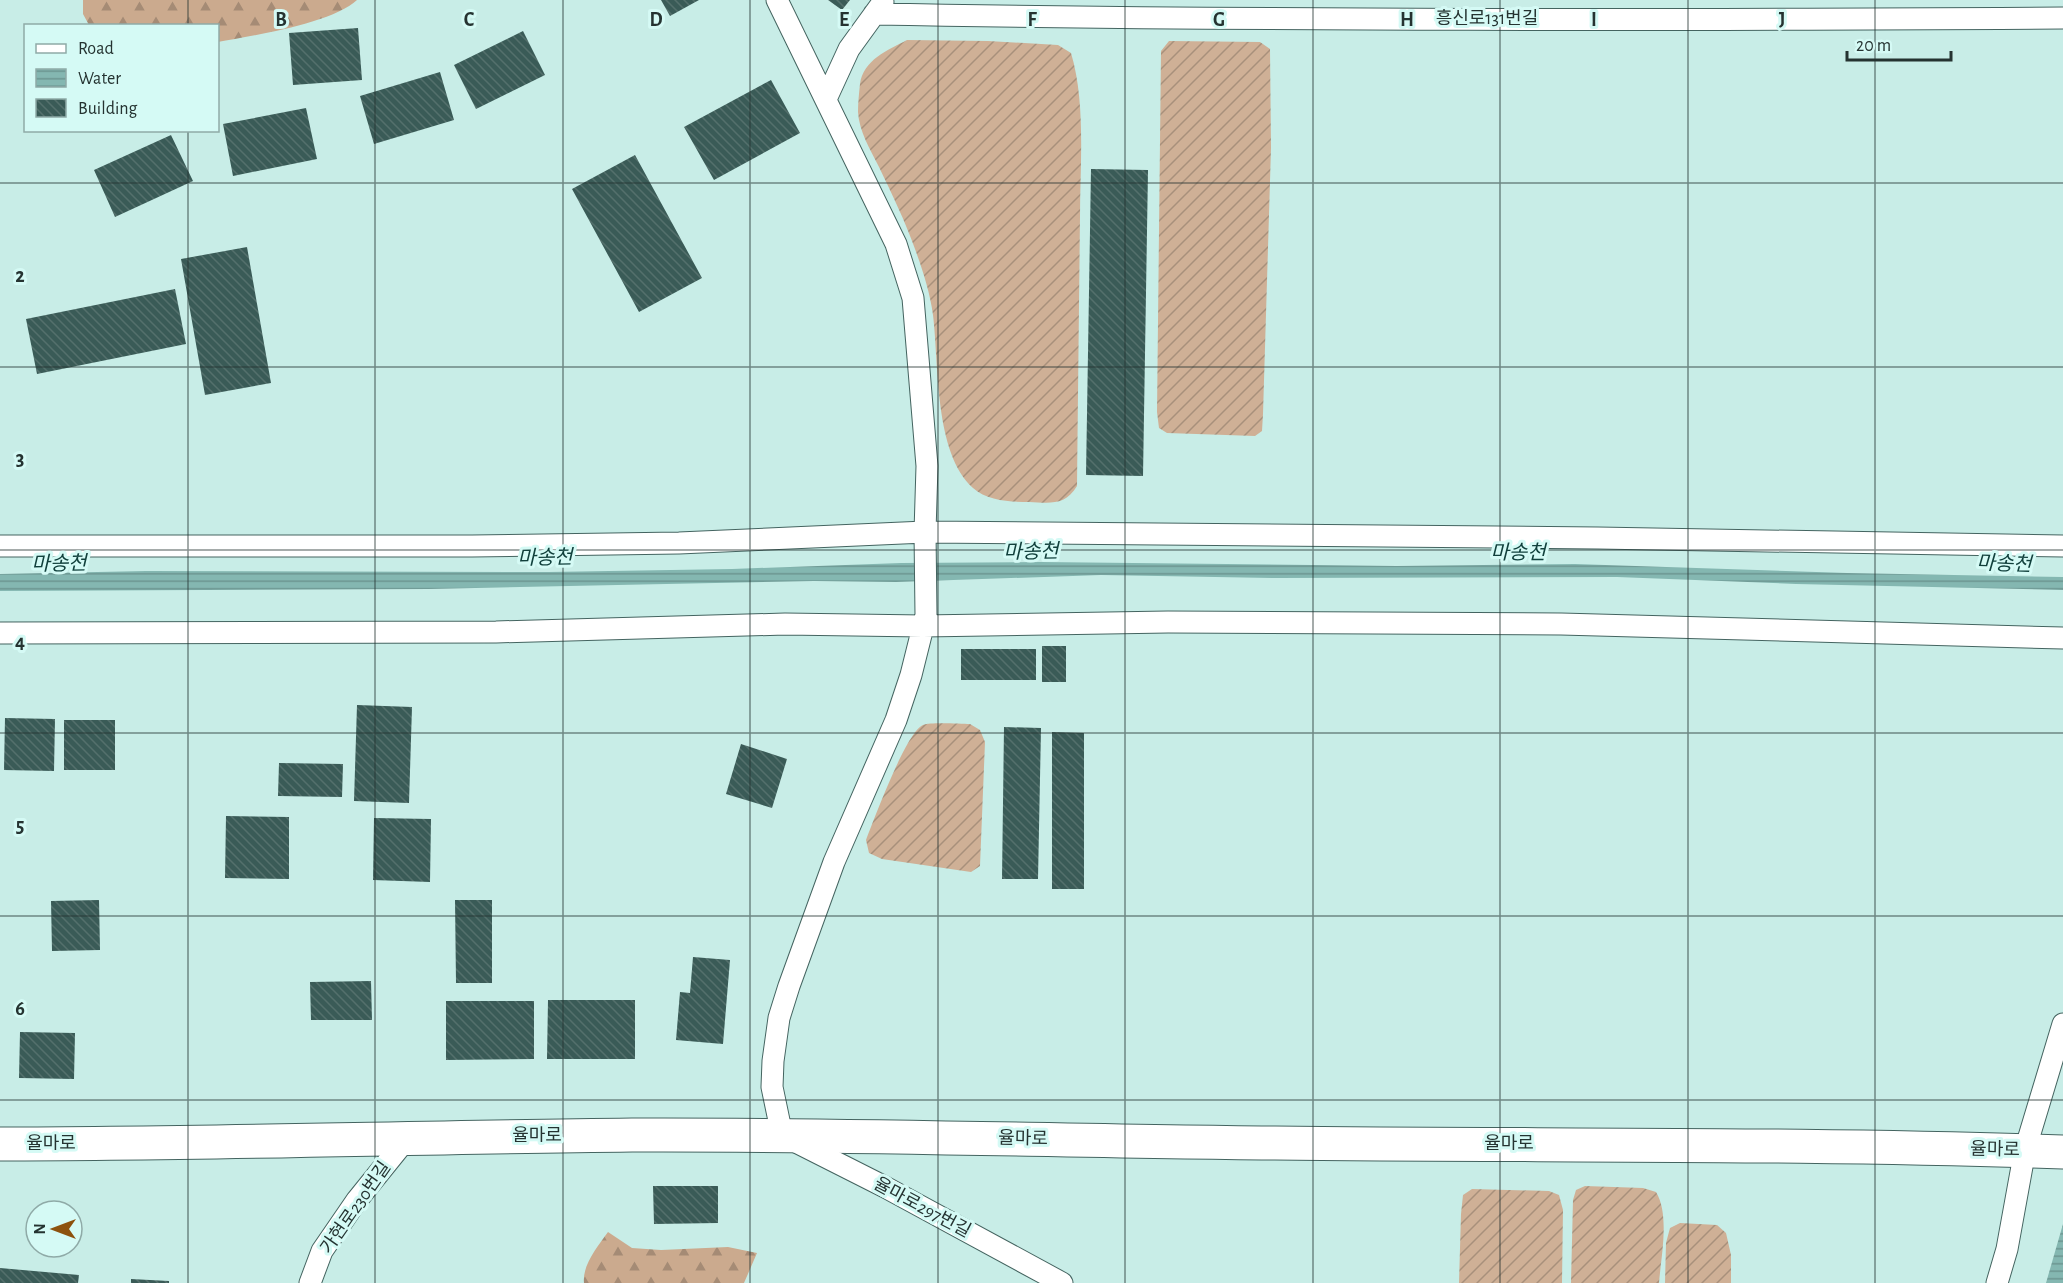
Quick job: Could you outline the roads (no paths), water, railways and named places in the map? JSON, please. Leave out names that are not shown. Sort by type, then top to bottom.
[{"type":"street","name":"율마로","points":[[0,1144],[782,1134],[1264,1143],[1642,1144],[2045,1152]]},
{"type":"lane","points":[[777,0],[896,244],[913,298],[927,466],[924,620],[912,675],[896,720],[834,862],[779,1018],[772,1087],[782,1134]]},
{"type":"lane","name":"흥신로131번길","points":[[826,99],[849,50],[879,7],[1069,17],[1753,20],[2063,18]]},
{"type":"lane","points":[[0,546],[495,546],[679,543],[925,532],[1598,538],[2063,546]]},
{"type":"lane","points":[[0,633],[496,632],[924,620],[1561,624],[2063,638]]},
{"type":"lane","points":[[1997,1283],[2007,1249],[2045,1152],[2063,1024]]},
{"type":"lane","name":"율마로297번길","points":[[782,1134],[1062,1283]]},
{"type":"lane","name":"가현로230번길","points":[[310,1283],[322,1251],[357,1200],[408,1137]]},
{"type":"water","points":[[1041,562],[1397,566],[1575,564],[2063,577],[2063,590],[1617,577],[1276,578],[1101,575],[896,582],[814,581],[429,589],[0,591],[0,574],[146,571],[548,572],[901,563]]},
{"type":"water","points":[[2063,1224],[2063,1283],[2046,1283]]},
{"type":"water label","name":"마송천","points":[[1031,552]]},
{"type":"water label","name":"마송천","points":[[1518,553]]},
{"type":"water label","name":"마송천","points":[[545,558]]},
{"type":"water label","name":"마송천","points":[[59,564]]},
{"type":"water label","name":"마송천","points":[[2004,564]]}]
